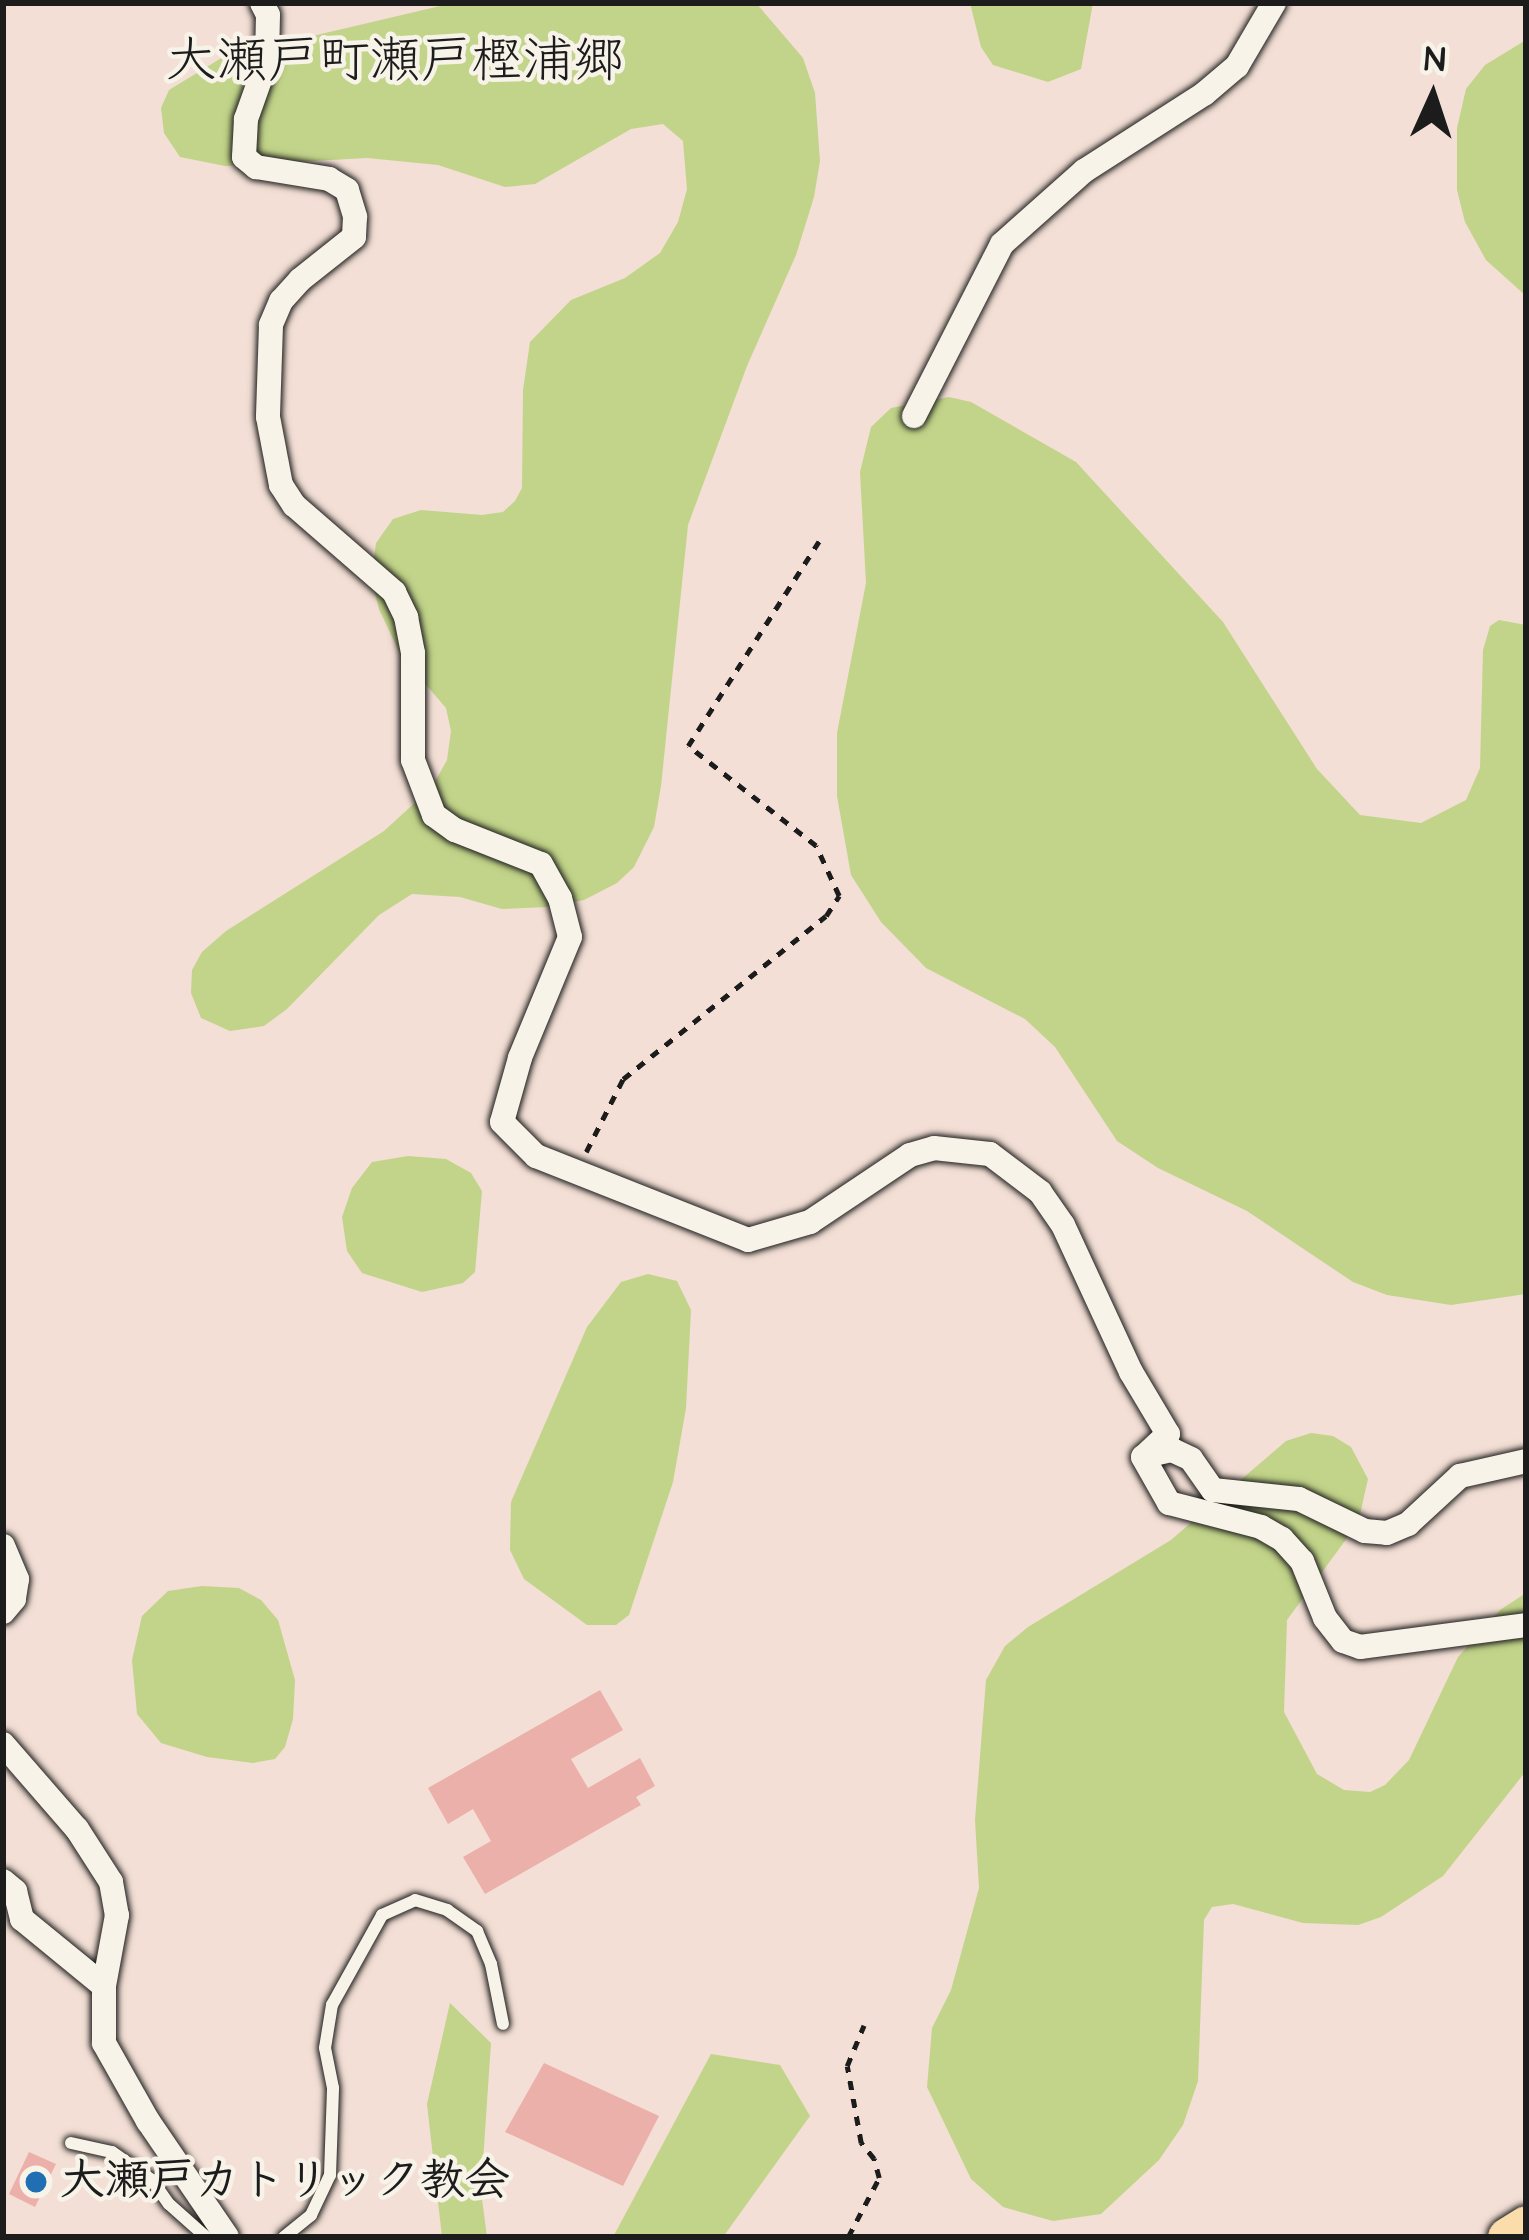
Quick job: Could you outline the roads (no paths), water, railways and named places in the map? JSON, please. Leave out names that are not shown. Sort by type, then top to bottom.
[{"type":"main road","points":[[1507,2237],[1526,2225]]},
{"type":"street","points":[[262,3],[268,15],[267,60],[246,118],[244,157],[256,167],[329,179],[346,190],[355,217],[354,237],[300,280],[281,301],[271,325],[268,417],[272,457],[294,505],[394,592],[406,617],[413,653],[413,760],[434,815],[455,830],[541,864],[560,898],[570,937],[520,1058],[502,1122],[536,1156],[748,1240],[810,1222],[910,1155],[934,1148],[990,1154],[1040,1192],[1063,1225],[1132,1372],[1168,1434],[1143,1457]]},
{"type":"street","points":[[914,416],[1002,244],[1084,171],[1204,94],[1237,66],[1274,3]]},
{"type":"street","points":[[1143,1457],[1172,1450],[1191,1459],[1213,1490],[1299,1499],[1365,1531],[1387,1533],[1408,1524],[1460,1476],[1526,1461]]},
{"type":"street","points":[[1143,1457],[1169,1503],[1262,1527],[1282,1539],[1302,1561],[1325,1618],[1343,1641],[1360,1647],[1526,1625]]},
{"type":"street","points":[[3,1546],[17,1579],[14,1599],[3,1612]]},
{"type":"street","points":[[3,1744],[76,1829],[111,1882],[117,1915],[104,1986],[104,2043],[148,2120],[227,2237]]},
{"type":"street","points":[[3,1881],[15,1891],[22,1919],[104,1986]]},
{"type":"lane","points":[[284,2237],[311,2215],[330,2175],[333,2088],[325,2048],[332,2005],[382,1915],[415,1900],[447,1910],[477,1931],[491,1964],[503,2024]]},
{"type":"lane","points":[[71,2143],[112,2152],[139,2170],[206,2237]]},
{"type":"place","name":"大瀬戸カトリック教会","points":[[36,2182]]},
{"type":"district","name":"大瀬戸町瀬戸樫浦郷","points":[[395,62]]}]
